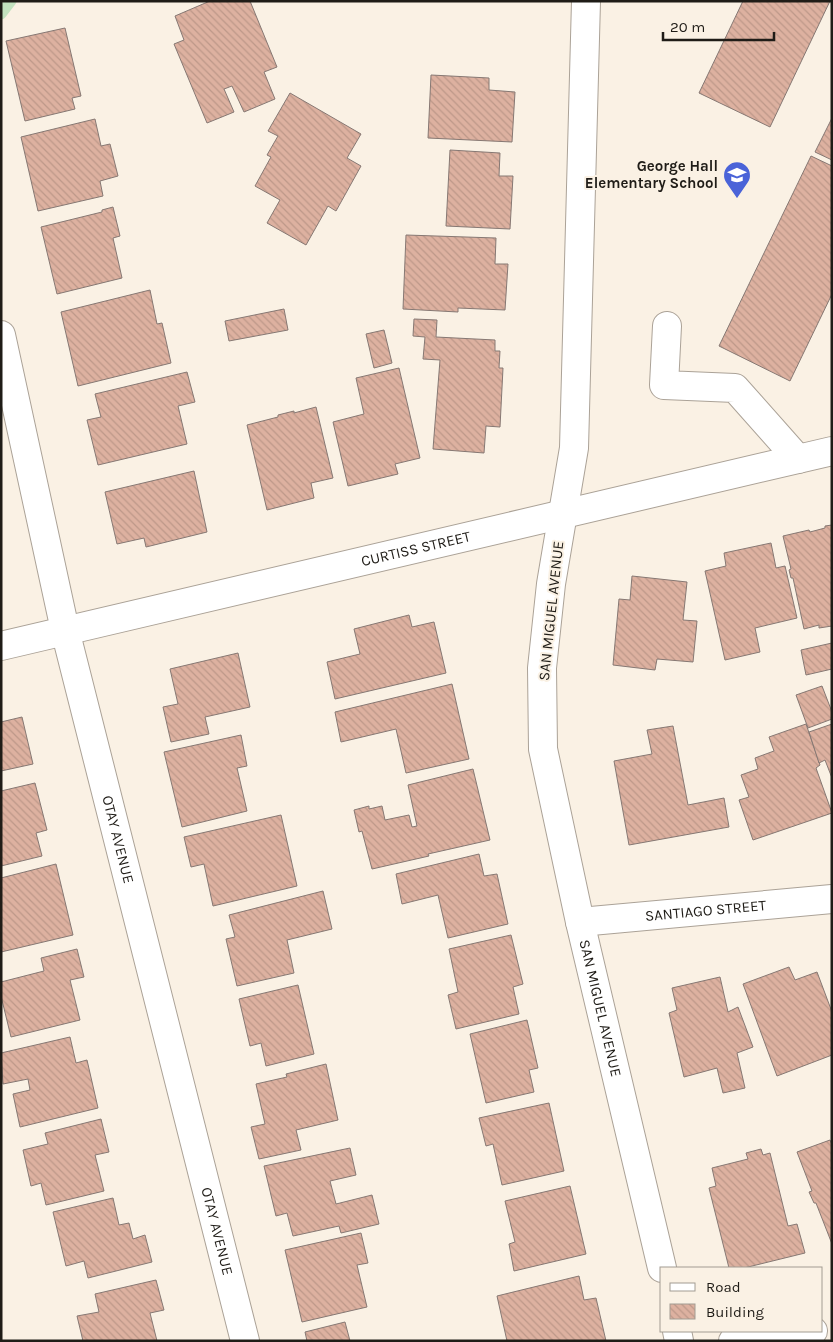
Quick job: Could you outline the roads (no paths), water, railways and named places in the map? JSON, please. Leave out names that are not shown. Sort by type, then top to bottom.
[{"type":"street","name":"SAN MIGUEL AVENUE","points":[[586,1],[574,448],[551,584],[542,668],[543,749],[580,922],[662,1267]]},
{"type":"street","points":[[667,326],[664,385],[735,388],[798,459]]},
{"type":"street","name":"OTAY AVENUE","points":[[1,336],[65,630],[245,1341]]},
{"type":"street","name":"CURTISS STREET","points":[[1,646],[832,451]]},
{"type":"street","name":"SANTIAGO STREET","points":[[580,922],[832,899]]},
{"type":"street","points":[[733,1341],[805,1332]]},
{"type":"waterway","points":[[1,14],[11,1]]},
{"type":"place","name":"George Hall Elementary School","points":[[737,199]]}]
